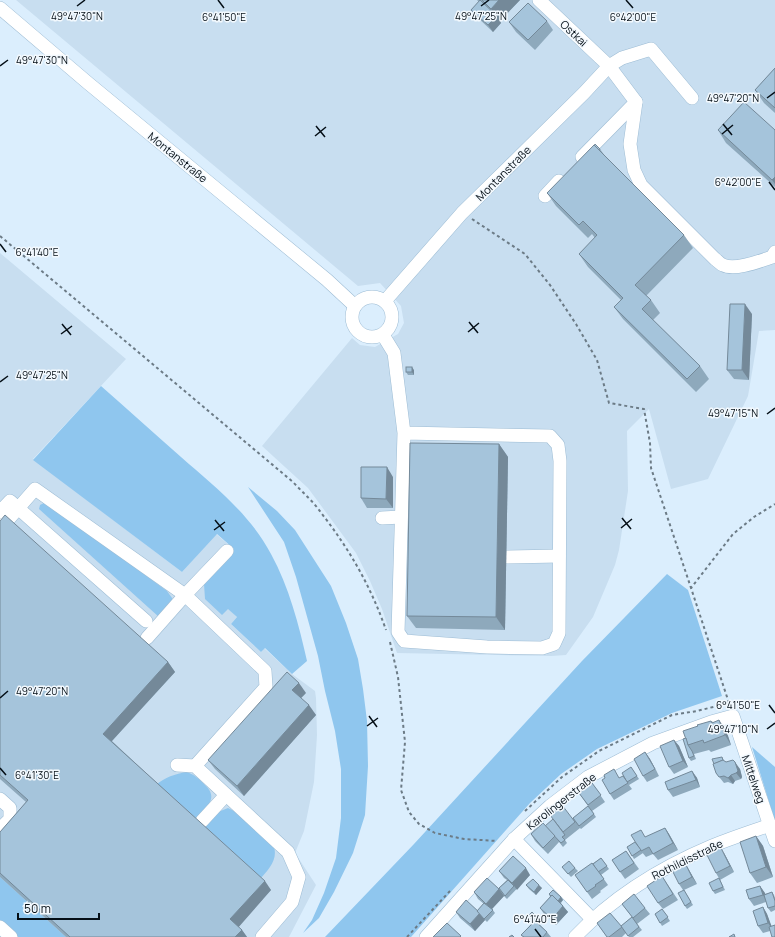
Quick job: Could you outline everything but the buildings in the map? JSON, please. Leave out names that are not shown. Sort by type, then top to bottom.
[{"type":"street","name":"Ostkai","points":[[539,0],[610,66],[636,102]]},
{"type":"street","name":"Montanstraße","points":[[0,8],[88,83],[327,280],[355,306]]},
{"type":"street","name":"Montanstraße","points":[[385,301],[462,213],[610,66],[622,58],[652,49],[692,98]]},
{"type":"street","points":[[545,196],[636,102]]},
{"type":"street","points":[[636,102],[630,144],[634,170],[641,185],[723,266],[734,267],[757,262],[772,257],[775,252]]},
{"type":"street","points":[[367,297],[374,297],[385,301],[390,307],[393,317],[392,324],[388,330],[383,335],[374,338],[360,334],[356,330],[352,319],[352,312],[355,306],[360,300],[367,297]]},
{"type":"street","points":[[383,335],[394,353],[404,433],[398,632],[404,641],[487,647],[542,648],[554,644],[559,634],[560,461],[558,445],[550,436],[404,433]]},
{"type":"street","points":[[0,528],[35,489],[185,595],[265,671],[266,687],[196,766]]},
{"type":"street","points":[[0,512],[10,501],[146,621]]},
{"type":"street","points":[[382,518],[401,516]]},
{"type":"street","points":[[147,638],[227,551]]},
{"type":"street","points":[[507,557],[559,556]]},
{"type":"street","name":"Mittelweg","points":[[733,716],[775,841]]},
{"type":"street","name":"Karolingerstraße","points":[[426,937],[514,839],[550,806],[588,777],[653,743],[733,716]]},
{"type":"street","points":[[177,765],[196,766],[288,852],[300,877],[292,902],[262,937]]},
{"type":"street","points":[[202,821],[226,795]]},
{"type":"street","points":[[0,799],[10,808],[10,819],[0,829]]},
{"type":"street","name":"Rothildisstraße","points":[[575,937],[592,919],[653,874],[711,846],[770,825]]},
{"type":"street","points":[[514,839],[592,919]]},
{"type":"street","points":[[0,928],[11,937]]},
{"type":"path","points":[[462,213],[525,254],[550,285],[576,324],[597,360],[609,403],[644,409],[650,444],[651,468],[733,716]]},
{"type":"path","points":[[0,236],[293,482],[322,513],[366,579],[387,634]]},
{"type":"path","points":[[691,588],[733,534],[754,517],[775,504]]},
{"type":"path","points":[[390,640],[398,677],[405,742],[401,790],[409,812],[419,824],[435,833],[494,842],[514,839]]},
{"type":"shaded area","points":[[16,0],[775,0],[775,330],[759,331],[748,396],[708,479],[671,489],[649,409],[627,431],[628,491],[619,550],[615,565],[593,617],[566,655],[397,653],[382,609],[356,553],[308,488],[262,446],[352,338],[360,345],[375,347],[398,334],[404,323],[401,306],[380,283],[358,286]]},
{"type":"shaded area","points":[[0,253],[126,359],[33,459],[182,572],[216,534],[234,549],[204,584],[237,617],[231,624],[261,652],[264,648],[292,674],[315,691],[317,735],[314,782],[304,831],[295,853],[316,885],[289,937],[0,937]]},
{"type":"shaded area","points":[[101,386],[230,501],[253,526],[271,554],[283,580],[297,620],[307,661],[292,674],[265,648],[261,652],[231,624],[237,617],[228,609],[222,615],[205,599],[204,584],[234,549],[217,534],[182,572],[33,460]]},
{"type":"shaded area","points":[[248,487],[277,511],[295,530],[331,586],[346,623],[358,659],[367,721],[368,766],[365,815],[353,853],[334,892],[319,918],[303,933],[312,920],[324,893],[336,858],[341,818],[341,769],[335,731],[318,656],[296,577],[284,542]]},
{"type":"shaded area","points":[[46,502],[167,591],[172,598],[172,602],[159,617],[39,509],[40,505]]},
{"type":"shaded area","points":[[667,574],[688,590],[722,696],[672,713],[597,749],[561,774],[530,803],[411,937],[325,937],[414,844],[582,661]]},
{"type":"shaded area","points":[[752,747],[775,767],[775,821]]},
{"type":"shaded area","points":[[187,772],[201,781],[209,790],[211,795],[209,804],[194,820],[156,785],[170,776]]},
{"type":"shaded area","points":[[228,808],[236,812],[274,847],[275,856],[269,868],[260,879],[203,828],[218,812]]},
{"type":"shaded area","points":[[0,877],[66,937],[15,937],[0,923]]}]
